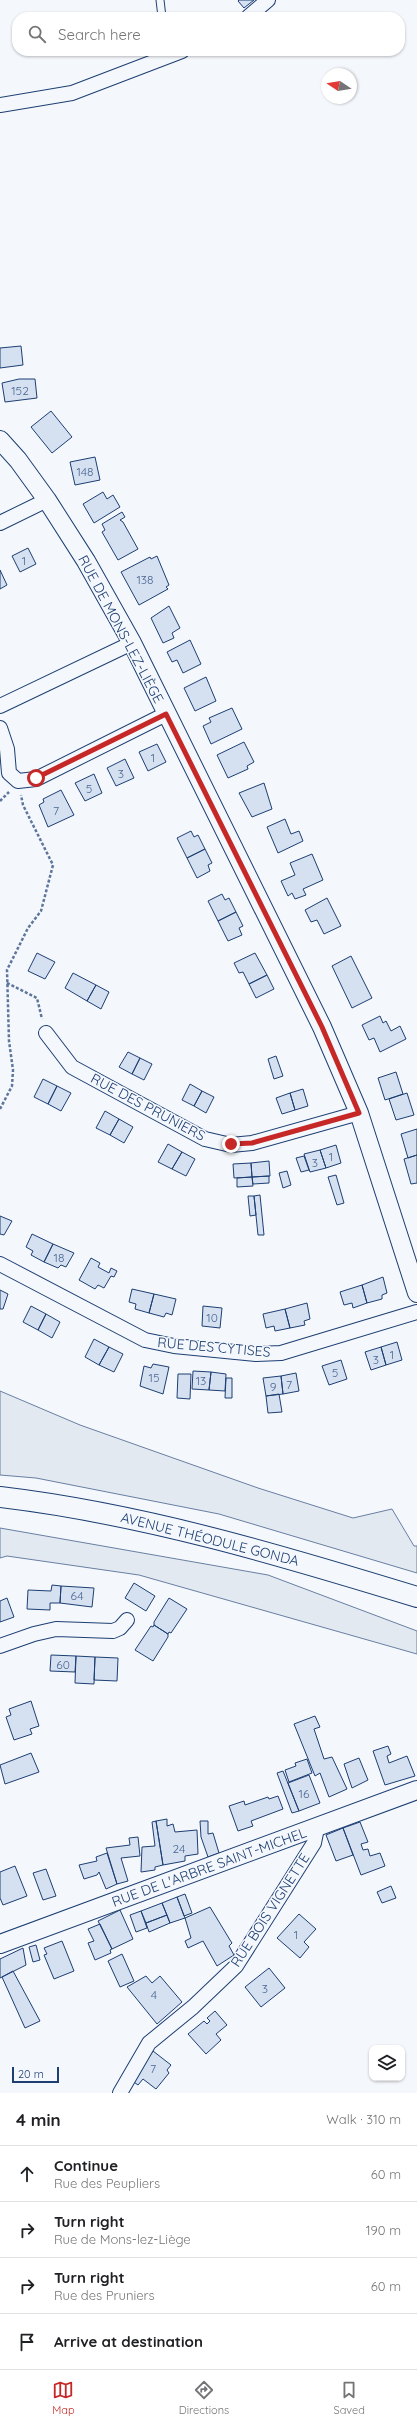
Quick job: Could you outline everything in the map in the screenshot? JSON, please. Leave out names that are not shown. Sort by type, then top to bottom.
[{"type":"main road","name":"AVENUE THÉODULE GONDA","points":[[0,1498],[131,1518],[275,1553],[417,1597]]},
{"type":"street","points":[[254,12],[268,0]]},
{"type":"street","points":[[0,105],[72,93],[161,56]]},
{"type":"street","name":"RUE DE MONS-LEZ-LIÈGE","points":[[0,440],[18,460],[47,500],[86,561],[132,643],[322,1027],[359,1113],[417,1293]]},
{"type":"street","points":[[0,522],[47,500]]},
{"type":"street","points":[[0,706],[132,643]]},
{"type":"street","points":[[0,728],[7,749],[9,773],[18,781],[36,778],[166,714]]},
{"type":"street","name":"RUE DES PRUNIERS","points":[[46,1034],[72,1067],[205,1139],[231,1144],[252,1143],[359,1113]]},
{"type":"street","name":"RUE DES CYTISES","points":[[0,1264],[145,1340],[174,1346],[256,1354],[281,1353],[417,1312]]},
{"type":"street","points":[[0,1646],[34,1634],[56,1630],[83,1629],[113,1632],[120,1628],[127,1620]]},
{"type":"street","name":"RUE DE L'ARBRE SAINT-MICHEL","points":[[0,1944],[417,1790]]},
{"type":"street","name":"RUE BOIS VIGNETTE","points":[[120,2093],[149,2043],[192,2007],[236,1966],[314,1843],[316,1833],[314,1829]]},
{"type":"lane","points":[[160,0],[161,12]]},
{"type":"path","points":[[0,1109],[12,1086],[13,1070],[9,1041],[7,970],[28,928],[40,911],[53,865],[24,805],[18,781]]},
{"type":"path","points":[[7,983],[37,998],[46,1034]]},
{"type":"shaded area","points":[[0,1391],[80,1425],[258,1488],[353,1518],[392,1509],[414,1546],[417,1546],[417,1573],[219,1514],[36,1478],[0,1475]]},
{"type":"shaded area","points":[[0,1528],[268,1575],[417,1631],[417,1654],[139,1575],[7,1556],[0,1558]]},
{"type":"building","points":[[254,0],[244,8],[238,1]]},
{"type":"building","points":[[21,346],[23,365],[0,368],[0,348]]},
{"type":"building","points":[[19,379],[35,379],[37,398],[5,402],[2,383]]},
{"type":"building","points":[[51,411],[72,437],[52,453],[31,427]]},
{"type":"building","points":[[95,457],[100,480],[75,485],[70,462]]},
{"type":"building","points":[[103,492],[107,499],[113,495],[120,507],[94,523],[83,504]]},
{"type":"building","points":[[122,512],[125,517],[120,520],[123,522],[138,549],[118,560],[102,532],[105,530],[102,524]]},
{"type":"building","points":[[28,548],[36,564],[20,572],[12,556]]},
{"type":"building","points":[[157,556],[169,585],[166,587],[168,589],[139,605],[121,572],[150,557],[151,559]]},
{"type":"building","points":[[0,570],[7,585],[0,589]]},
{"type":"building","points":[[169,606],[180,628],[172,633],[174,638],[163,643],[151,618]]},
{"type":"building","points":[[190,640],[201,664],[183,673],[177,660],[172,662],[167,652]]},
{"type":"building","points":[[206,677],[216,701],[195,711],[184,688]]},
{"type":"building","points":[[232,708],[242,729],[211,744],[203,726],[211,722],[209,718]]},
{"type":"building","points":[[244,742],[254,762],[247,766],[248,769],[228,778],[217,755]]},
{"type":"building","points":[[157,744],[166,762],[148,771],[139,752]]},
{"type":"building","points":[[125,759],[134,778],[116,786],[107,768]]},
{"type":"building","points":[[94,774],[102,793],[85,801],[75,783]]},
{"type":"building","points":[[264,783],[272,809],[252,817],[239,793]]},
{"type":"building","points":[[61,790],[74,815],[48,827],[39,805],[44,802],[43,799]]},
{"type":"building","points":[[285,819],[291,834],[299,831],[303,841],[278,853],[267,827]]},
{"type":"building","points":[[191,831],[194,837],[198,835],[205,849],[187,858],[177,838]]},
{"type":"building","points":[[205,849],[212,863],[208,865],[210,871],[197,878],[187,858]]},
{"type":"building","points":[[312,854],[323,880],[303,889],[306,895],[295,899],[292,893],[288,896],[281,881],[295,875],[290,863]]},
{"type":"building","points":[[222,894],[225,900],[229,898],[236,912],[218,921],[208,901]]},
{"type":"building","points":[[327,898],[341,926],[324,934],[317,920],[311,922],[305,910]]},
{"type":"building","points":[[236,912],[243,926],[239,928],[242,935],[228,941],[218,921]]},
{"type":"building","points":[[37,953],[55,962],[45,979],[28,971]]},
{"type":"building","points":[[255,953],[267,975],[249,984],[243,972],[239,973],[234,963]]},
{"type":"building","points":[[351,956],[372,998],[352,1008],[332,966]]},
{"type":"building","points":[[73,973],[96,985],[87,1001],[65,988]]},
{"type":"building","points":[[267,975],[274,989],[256,998],[249,984]]},
{"type":"building","points":[[96,985],[109,992],[101,1009],[87,1001]]},
{"type":"building","points":[[380,1016],[383,1023],[386,1021],[391,1031],[400,1026],[406,1039],[380,1052],[374,1038],[369,1040],[362,1025]]},
{"type":"building","points":[[128,1052],[140,1058],[132,1074],[119,1067]]},
{"type":"building","points":[[276,1056],[283,1076],[274,1079],[268,1059]]},
{"type":"building","points":[[140,1058],[152,1064],[144,1080],[132,1074]]},
{"type":"building","points":[[396,1072],[403,1094],[385,1100],[378,1078]]},
{"type":"building","points":[[43,1079],[57,1086],[48,1104],[34,1097]]},
{"type":"building","points":[[190,1084],[202,1091],[194,1106],[182,1100]]},
{"type":"building","points":[[57,1086],[71,1093],[61,1111],[48,1104]]},
{"type":"building","points":[[303,1089],[308,1106],[295,1110],[290,1093]]},
{"type":"building","points":[[202,1091],[214,1097],[206,1113],[194,1106]]},
{"type":"building","points":[[290,1093],[295,1110],[282,1114],[276,1098]]},
{"type":"building","points":[[407,1093],[414,1115],[396,1120],[389,1099]]},
{"type":"building","points":[[105,1111],[119,1119],[110,1135],[96,1128]]},
{"type":"building","points":[[119,1119],[133,1127],[124,1143],[110,1135]]},
{"type":"building","points":[[417,1129],[417,1155],[408,1158],[401,1134]]},
{"type":"building","points":[[168,1144],[182,1152],[172,1169],[158,1162]]},
{"type":"building","points":[[336,1145],[341,1163],[326,1168],[320,1150]]},
{"type":"building","points":[[320,1150],[326,1168],[310,1172],[304,1154]]},
{"type":"building","points":[[182,1152],[195,1159],[186,1176],[172,1169]]},
{"type":"building","points":[[417,1155],[417,1183],[411,1184],[404,1159]]},
{"type":"building","points":[[304,1156],[309,1170],[301,1172],[296,1158]]},
{"type":"building","points":[[269,1161],[270,1176],[252,1177],[251,1163]]},
{"type":"building","points":[[251,1163],[252,1177],[234,1178],[233,1164]]},
{"type":"building","points":[[287,1171],[291,1185],[283,1188],[279,1173]]},
{"type":"building","points":[[336,1175],[344,1203],[337,1205],[328,1177]]},
{"type":"building","points":[[269,1176],[269,1183],[253,1184],[252,1177]]},
{"type":"building","points":[[252,1177],[253,1186],[237,1187],[237,1178]]},
{"type":"building","points":[[260,1195],[264,1235],[258,1235],[254,1196]]},
{"type":"building","points":[[248,1196],[254,1196],[256,1215],[250,1216]]},
{"type":"building","points":[[0,1216],[12,1221],[4,1235],[0,1234]]},
{"type":"building","points":[[32,1234],[53,1244],[44,1262],[31,1255],[33,1251],[26,1247]]},
{"type":"building","points":[[53,1244],[74,1253],[66,1267],[61,1265],[58,1268],[44,1262]]},
{"type":"building","points":[[91,1258],[100,1263],[98,1267],[109,1273],[111,1268],[117,1271],[114,1277],[111,1276],[104,1288],[98,1285],[95,1289],[79,1280]]},
{"type":"building","points":[[383,1277],[387,1293],[382,1295],[382,1299],[367,1303],[362,1285]]},
{"type":"building","points":[[362,1285],[367,1303],[353,1308],[352,1303],[344,1305],[340,1292]]},
{"type":"building","points":[[132,1289],[154,1294],[149,1313],[135,1309],[136,1304],[129,1302]]},
{"type":"building","points":[[0,1290],[8,1294],[3,1309],[0,1309]]},
{"type":"building","points":[[154,1294],[176,1299],[172,1315],[166,1313],[164,1317],[149,1313]]},
{"type":"building","points":[[307,1303],[310,1319],[304,1321],[305,1325],[290,1328],[285,1309]]},
{"type":"building","points":[[31,1306],[46,1314],[38,1330],[23,1322]]},
{"type":"building","points":[[203,1306],[222,1308],[220,1328],[202,1326]]},
{"type":"building","points":[[285,1309],[290,1328],[275,1331],[274,1326],[266,1328],[263,1314]]},
{"type":"building","points":[[46,1314],[60,1322],[52,1338],[38,1330]]},
{"type":"building","points":[[94,1339],[109,1347],[99,1365],[85,1357]]},
{"type":"building","points":[[397,1342],[402,1360],[386,1365],[381,1347]]},
{"type":"building","points":[[109,1347],[123,1354],[114,1372],[99,1365]]},
{"type":"building","points":[[381,1347],[386,1365],[371,1370],[365,1352]]},
{"type":"building","points":[[341,1360],[347,1379],[329,1385],[322,1366]]},
{"type":"building","points":[[153,1364],[169,1367],[163,1394],[140,1386],[144,1366],[151,1368]]},
{"type":"building","points":[[193,1371],[211,1372],[209,1390],[192,1389]]},
{"type":"building","points":[[211,1372],[226,1374],[225,1391],[209,1390]]},
{"type":"building","points":[[296,1373],[299,1391],[283,1394],[281,1376]]},
{"type":"building","points":[[178,1374],[191,1374],[190,1399],[177,1398]]},
{"type":"building","points":[[281,1376],[283,1394],[266,1396],[263,1378]]},
{"type":"building","points":[[226,1378],[232,1378],[232,1398],[225,1398]]},
{"type":"building","points":[[279,1394],[282,1412],[268,1413],[266,1396]]},
{"type":"building","points":[[134,1583],[155,1596],[146,1611],[125,1598]]},
{"type":"building","points":[[52,1585],[61,1586],[60,1603],[50,1603],[50,1610],[27,1609],[28,1590],[51,1591]]},
{"type":"building","points":[[61,1586],[94,1588],[92,1607],[60,1603]]},
{"type":"building","points":[[7,1598],[14,1617],[0,1622],[0,1601]]},
{"type":"building","points":[[169,1598],[187,1609],[171,1633],[169,1632],[168,1634],[154,1625],[154,1622]]},
{"type":"building","points":[[154,1625],[168,1634],[168,1637],[153,1661],[135,1650],[151,1626],[153,1627]]},
{"type":"building","points":[[51,1655],[76,1656],[75,1672],[50,1671]]},
{"type":"building","points":[[76,1656],[95,1657],[94,1684],[75,1683]]},
{"type":"building","points":[[95,1657],[118,1658],[117,1681],[94,1680]]},
{"type":"building","points":[[31,1701],[39,1726],[30,1729],[32,1734],[14,1740],[6,1717],[11,1715],[9,1709]]},
{"type":"building","points":[[315,1716],[320,1727],[314,1729],[324,1759],[332,1757],[347,1789],[329,1797],[320,1773],[315,1776],[294,1724]]},
{"type":"building","points":[[388,1746],[391,1754],[387,1756],[389,1763],[407,1756],[415,1776],[385,1785],[373,1751]]},
{"type":"building","points":[[31,1753],[39,1772],[5,1784],[0,1765]]},
{"type":"building","points":[[359,1758],[368,1780],[352,1788],[344,1764]]},
{"type":"building","points":[[307,1759],[312,1773],[289,1782],[285,1770],[296,1766],[295,1763]]},
{"type":"building","points":[[283,1771],[299,1811],[292,1813],[277,1773]]},
{"type":"building","points":[[309,1775],[320,1803],[299,1811],[288,1783]]},
{"type":"building","points":[[278,1796],[283,1809],[251,1821],[253,1826],[238,1831],[229,1806],[244,1801],[245,1805],[268,1797],[269,1799]]},
{"type":"building","points":[[167,1819],[167,1826],[173,1824],[175,1832],[197,1830],[198,1854],[185,1856],[185,1861],[163,1865],[156,1821]]},
{"type":"building","points":[[156,1821],[163,1865],[155,1867],[155,1870],[141,1872],[142,1847],[155,1846],[152,1822]]},
{"type":"building","points":[[200,1821],[208,1821],[208,1834],[213,1833],[219,1853],[208,1857],[201,1837]]},
{"type":"building","points":[[360,1822],[368,1842],[361,1844],[363,1850],[368,1849],[370,1856],[380,1853],[385,1866],[361,1875],[343,1828]]},
{"type":"building","points":[[343,1828],[353,1855],[336,1861],[326,1835]]},
{"type":"building","points":[[138,1837],[140,1856],[121,1858],[128,1881],[117,1884],[106,1848],[130,1845],[129,1838]]},
{"type":"building","points":[[107,1853],[117,1884],[106,1889],[99,1872],[97,1875],[84,1879],[79,1865],[97,1861],[96,1857]]},
{"type":"building","points":[[15,1866],[27,1896],[3,1905],[0,1898],[0,1872]]},
{"type":"building","points":[[46,1869],[56,1896],[43,1900],[33,1873]]},
{"type":"building","points":[[391,1886],[396,1898],[382,1903],[377,1892]]},
{"type":"building","points":[[185,1894],[192,1913],[184,1916],[177,1897]]},
{"type":"building","points":[[177,1897],[185,1918],[170,1923],[162,1903]]},
{"type":"building","points":[[162,1903],[167,1915],[146,1923],[141,1911]]},
{"type":"building","points":[[210,1907],[232,1943],[229,1946],[234,1955],[217,1966],[203,1941],[188,1948],[185,1941],[191,1938],[185,1918]]},
{"type":"building","points":[[120,1910],[133,1939],[112,1949],[98,1921]]},
{"type":"building","points":[[141,1911],[147,1928],[136,1932],[130,1915]]},
{"type":"building","points":[[299,1914],[316,1929],[304,1942],[309,1947],[300,1958],[277,1938]]},
{"type":"building","points":[[167,1915],[170,1923],[149,1932],[146,1923]]},
{"type":"building","points":[[100,1924],[112,1949],[110,1950],[111,1953],[95,1960],[88,1943],[94,1941],[88,1929]]},
{"type":"building","points":[[62,1941],[74,1971],[54,1979],[44,1955],[47,1954],[44,1948]]},
{"type":"building","points":[[36,1945],[40,1960],[33,1962],[29,1947]]},
{"type":"building","points":[[23,1948],[26,1965],[0,1978],[0,1959]]},
{"type":"building","points":[[122,1954],[134,1981],[120,1987],[108,1961]]},
{"type":"building","points":[[269,1968],[285,1988],[261,2007],[245,1987]]},
{"type":"building","points":[[13,1971],[40,2021],[25,2028],[2,1977]]},
{"type":"building","points":[[146,1976],[152,1983],[160,1976],[182,2002],[157,2024],[127,1987]]},
{"type":"building","points":[[215,2011],[227,2025],[216,2034],[221,2040],[206,2054],[188,2034],[204,2021],[207,2024],[210,2021],[207,2018]]},
{"type":"building","points":[[153,2051],[171,2065],[167,2070],[169,2073],[156,2089],[143,2079],[138,2085],[131,2080]]},
{"type":"route","points":[[36,778],[166,714],[322,1027],[341,1068],[359,1113],[252,1143],[231,1144]]}]
